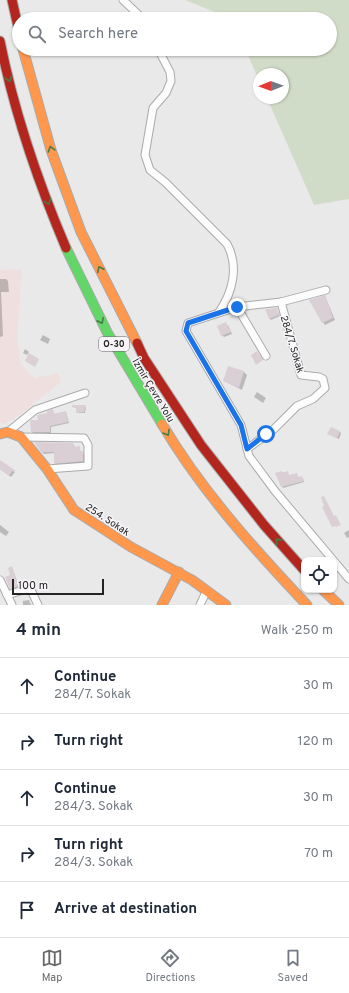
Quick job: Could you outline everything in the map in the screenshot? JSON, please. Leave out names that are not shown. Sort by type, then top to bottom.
[{"type":"main road","points":[[12,0],[15,12]]},
{"type":"main road","name":"İzmir Çevre Yolu","points":[[0,41],[5,66],[32,160],[65,247],[107,332],[178,451],[251,545],[307,605]]},
{"type":"main road","name":"İzmir Çevre Yolu","points":[[25,56],[51,150],[81,232],[144,358],[201,445],[264,525],[301,567]]},
{"type":"main road","name":"254. Sokak","points":[[4,433],[21,437],[47,469],[74,510],[131,547],[179,572],[207,590],[226,605]]},
{"type":"main road","points":[[162,605],[179,572]]},
{"type":"main road","points":[[326,593],[339,605]]},
{"type":"street","points":[[123,0],[136,12]]},
{"type":"street","points":[[162,56],[170,72],[171,82],[166,93],[153,108],[145,155],[150,170],[165,182],[227,244],[233,254],[233,285],[228,299],[219,312]]},
{"type":"street","points":[[326,290],[281,302],[237,307],[219,312],[188,323],[186,331],[241,425],[247,449],[260,472],[349,578]]},
{"type":"street","name":"284/7. Sokak","points":[[247,449],[274,429],[296,406],[314,399],[325,388],[323,379],[319,377],[302,376],[281,302]]},
{"type":"street","points":[[237,307],[266,356]]},
{"type":"street","points":[[4,433],[35,410],[85,393]]},
{"type":"street","points":[[21,437],[84,438],[88,445],[88,466],[47,469]]},
{"type":"street","points":[[0,580],[12,605]]},
{"type":"street","points":[[7,595],[28,589],[31,590],[38,605]]},
{"type":"street","points":[[200,605],[207,590]]},
{"type":"shaded area","points":[[22,269],[17,338],[21,365],[35,378],[58,373],[61,382],[14,419],[3,424],[0,422],[0,270]]},
{"type":"green space","points":[[185,0],[349,0],[349,199],[314,205],[270,104],[289,104],[289,68],[254,68],[248,56],[337,56],[337,12],[215,12]]},
{"type":"building","points":[[325,295],[333,318],[322,323],[309,300]]},
{"type":"building","points":[[277,308],[279,315],[269,319],[265,309]]},
{"type":"building","points":[[226,322],[231,332],[221,336],[217,326]]},
{"type":"building","points":[[257,351],[263,360],[256,365],[251,355]]},
{"type":"building","points":[[29,353],[39,359],[35,367],[25,361]]},
{"type":"building","points":[[228,366],[244,371],[239,388],[223,381]]},
{"type":"building","points":[[72,405],[86,405],[84,412],[76,413],[76,408],[72,407]]},
{"type":"building","points":[[53,409],[53,414],[66,411],[68,422],[50,426],[50,432],[31,432],[30,420],[38,420],[37,415],[47,413],[47,411]]},
{"type":"building","points":[[331,427],[340,431],[337,438],[327,434]]},
{"type":"building","points":[[34,442],[73,443],[74,447],[80,446],[80,451],[83,451],[83,461],[54,464],[54,452],[41,452]]},
{"type":"building","points":[[0,460],[16,471],[12,471],[9,476],[0,469]]},
{"type":"building","points":[[282,471],[283,473],[288,471],[289,475],[297,473],[298,477],[302,476],[304,481],[281,487],[275,473]]},
{"type":"building","points":[[324,496],[334,516],[336,515],[341,525],[332,527],[322,507],[324,506],[321,497]]},
{"type":"building","points":[[12,566],[18,586],[10,589],[5,577],[10,575],[8,568]]},
{"type":"traffic: fast","points":[[66,248],[107,332],[162,424]]},
{"type":"traffic: slow","points":[[25,56],[51,150],[81,232],[137,343]]},
{"type":"traffic: slow","points":[[162,424],[211,496],[248,541],[307,605]]},
{"type":"traffic: slow","points":[[0,434],[8,432],[21,437],[47,469],[74,510],[131,547],[192,580],[226,605]]},
{"type":"traffic: slow","points":[[162,605],[179,572]]},
{"type":"traffic: slow","points":[[326,593],[339,605]]},
{"type":"traffic: jam","points":[[12,0],[15,12]]},
{"type":"traffic: jam","points":[[0,41],[12,94],[28,146],[46,198],[66,248]]},
{"type":"traffic: jam","points":[[137,343],[144,358],[201,445],[264,525],[301,567]]},
{"type":"route","points":[[237,307],[188,323],[186,331],[241,425],[246,440],[247,449],[266,434]]}]
